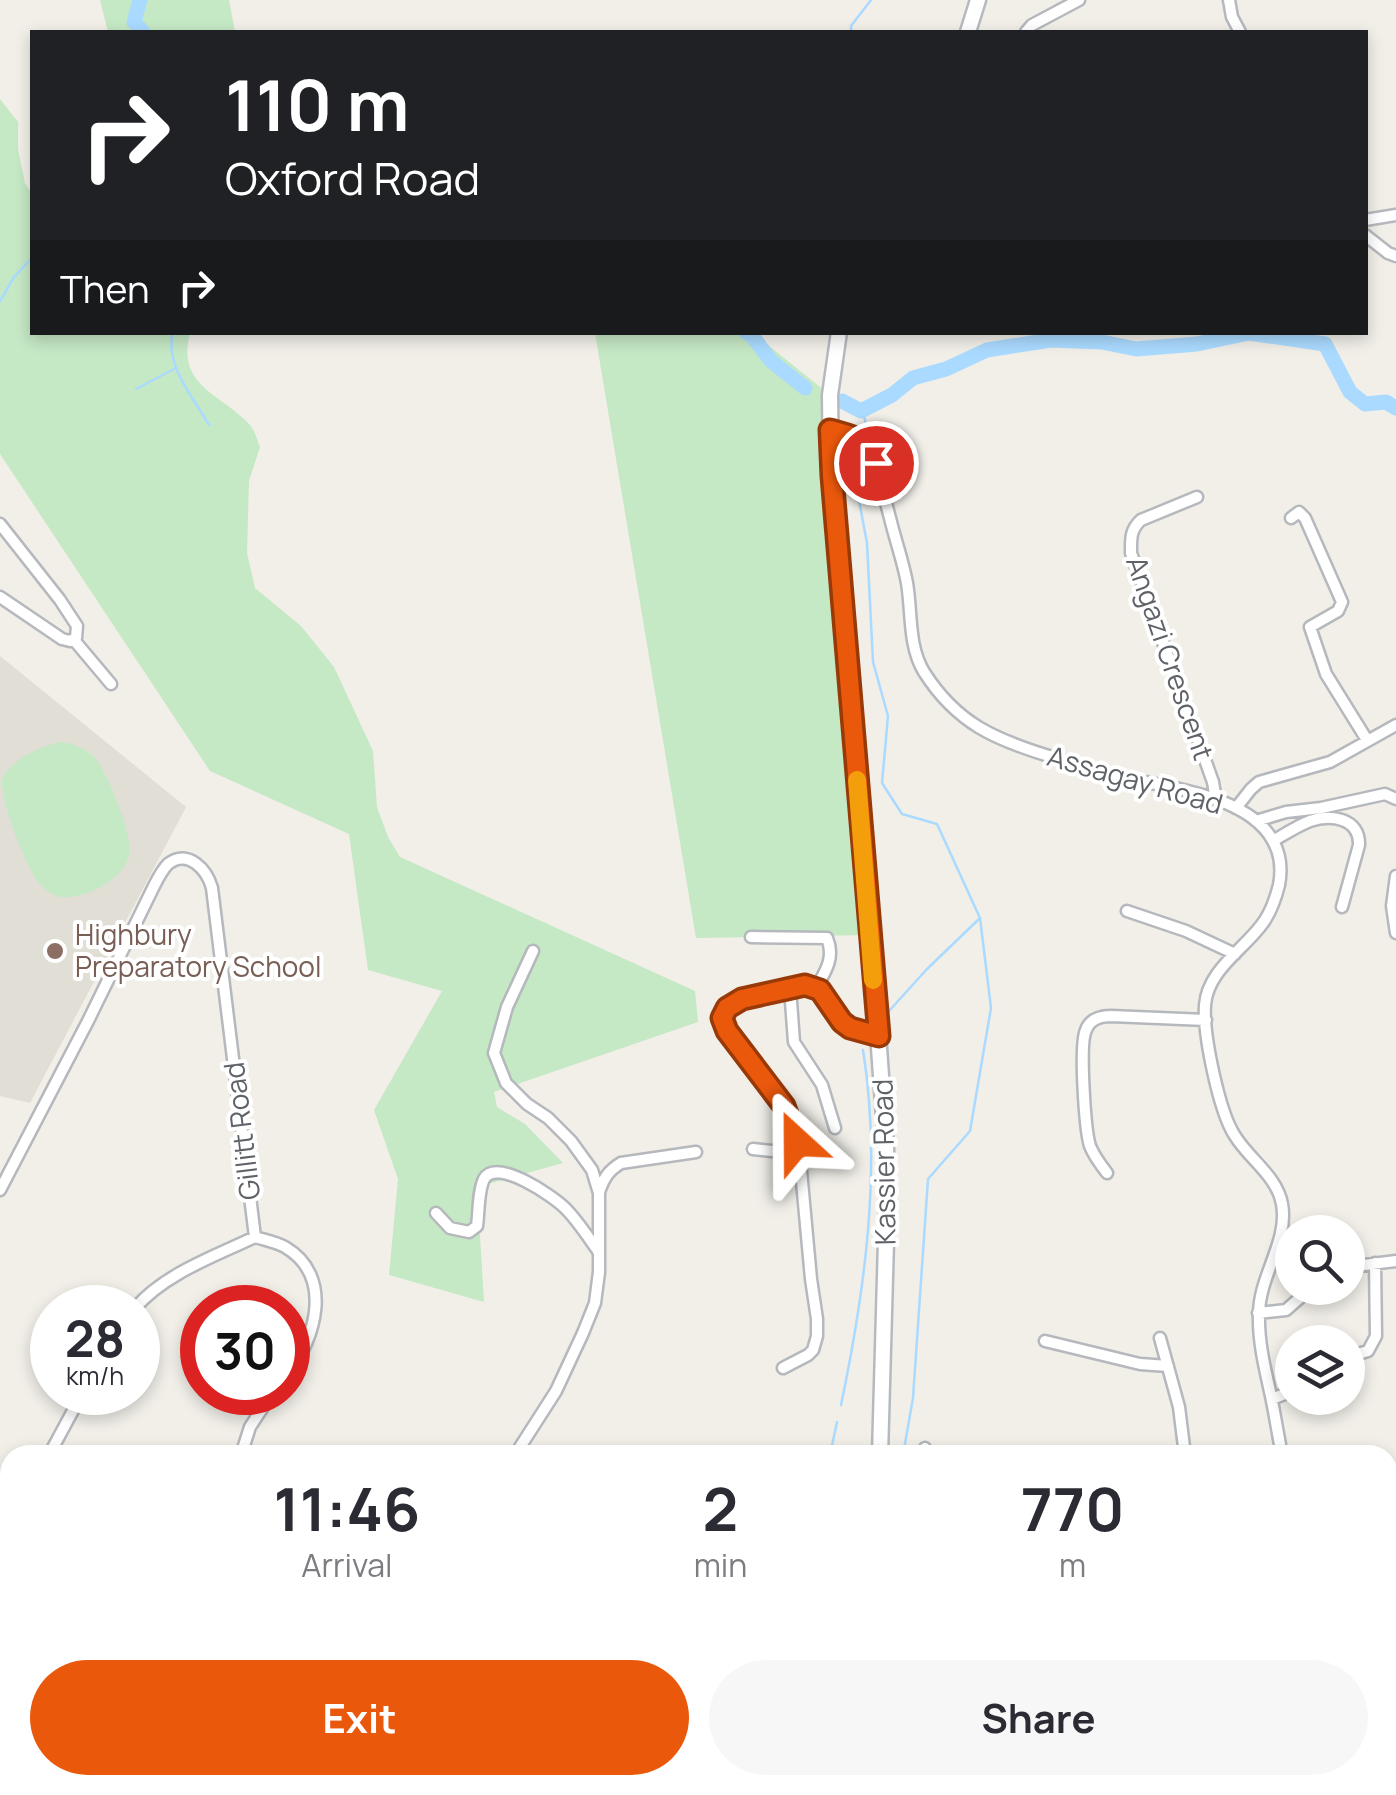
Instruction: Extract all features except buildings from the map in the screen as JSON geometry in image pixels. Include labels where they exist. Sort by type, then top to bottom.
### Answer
[{"type":"main road","points":[[969,30],[978,0]]},
{"type":"main road","name":"Kassier Road","points":[[838,335],[832,371],[832,476],[886,1146],[888,1204],[880,1445]]},
{"type":"street","points":[[1028,30],[1079,0]]},
{"type":"street","points":[[1229,0],[1239,30]]},
{"type":"street","points":[[1368,220],[1396,215]]},
{"type":"street","points":[[1368,237],[1396,256]]},
{"type":"street","name":"Assagay Road","points":[[830,430],[858,438],[871,452],[907,584],[914,646],[923,670],[944,698],[977,728],[1003,741],[1106,774],[1216,800],[1256,821],[1273,841]]},
{"type":"street","name":"Angazi Crescent","points":[[1197,498],[1140,520],[1131,534],[1131,553],[1213,782],[1216,800]]},
{"type":"street","points":[[1292,518],[1299,512],[1305,518],[1342,602],[1338,610],[1310,626],[1326,674],[1367,740]]},
{"type":"street","points":[[0,524],[60,600],[78,630],[74,640]]},
{"type":"street","points":[[0,597],[62,639],[74,640],[111,684]]},
{"type":"street","points":[[1236,808],[1259,782],[1330,762],[1396,725]]},
{"type":"street","points":[[1256,821],[1385,794],[1396,799]]},
{"type":"street","points":[[1280,1445],[1258,1313],[1280,1235],[1282,1202],[1226,1119],[1218,1096],[1205,1007],[1210,986],[1264,922],[1276,894],[1281,864],[1273,841],[1321,818],[1338,818],[1354,826],[1359,835],[1358,845],[1342,907]]},
{"type":"street","name":"Gillitt Road","points":[[0,1190],[162,872],[175,860],[188,860],[203,868],[212,888],[255,1237],[283,1246],[308,1270],[317,1305],[310,1333]]},
{"type":"street","points":[[1396,876],[1392,906],[1396,933]]},
{"type":"street","points":[[1128,911],[1186,931],[1234,954]]},
{"type":"street","points":[[751,937],[827,938],[830,961],[816,988]]},
{"type":"street","points":[[521,1445],[556,1391],[588,1322],[598,1291],[599,1252],[599,1192],[587,1160],[548,1118],[506,1083],[494,1052],[506,1008],[533,951]]},
{"type":"street","points":[[783,1368],[808,1356],[817,1336],[799,1149],[784,1106],[734,1042],[722,1022],[724,1012],[736,1002],[805,985],[816,988],[845,1025],[856,1032],[879,1036]]},
{"type":"street","points":[[790,988],[794,1042],[822,1086],[835,1128]]},
{"type":"street","points":[[1107,1173],[1094,1156],[1086,1129],[1083,1054],[1088,1026],[1102,1016],[1206,1020]]},
{"type":"street","points":[[753,1149],[799,1149]]},
{"type":"street","points":[[599,1192],[610,1169],[621,1163],[696,1152]]},
{"type":"street","points":[[436,1213],[450,1228],[469,1232],[477,1226],[483,1180],[500,1171],[558,1201],[599,1252]]},
{"type":"street","points":[[160,1285],[255,1237]]},
{"type":"street","points":[[1365,1265],[1396,1261]]},
{"type":"street","points":[[1365,1352],[1376,1336],[1376,1263]]},
{"type":"street","points":[[1258,1313],[1286,1310],[1292,1305]]},
{"type":"street","points":[[1160,1338],[1179,1407],[1184,1445]]},
{"type":"street","points":[[1046,1340],[1140,1364],[1168,1366]]},
{"type":"street","points":[[54,1445],[71,1415]]},
{"type":"street","points":[[244,1445],[259,1415]]},
{"type":"shaded area","name":"Highbury Preparatory School","points":[[0,656],[186,807],[30,1103],[0,1096]]},
{"type":"green space","points":[[100,0],[229,0],[235,30],[108,30]]},
{"type":"green space","points":[[0,99],[18,122],[18,149],[30,191],[30,335],[190,335],[187,351],[195,377],[250,425],[260,447],[249,481],[247,553],[255,588],[301,626],[334,667],[373,751],[377,807],[400,857],[695,991],[698,1022],[494,1092],[497,1107],[525,1124],[563,1163],[477,1187],[484,1302],[389,1275],[398,1179],[374,1110],[442,991],[368,970],[349,834],[210,771],[0,454]]},
{"type":"green space","points":[[595,335],[755,335],[830,395],[871,935],[696,938]]},
{"type":"green space","points":[[59,742],[82,748],[99,764],[118,804],[129,847],[126,864],[113,879],[95,890],[68,897],[50,893],[35,877],[15,834],[2,789],[6,772],[19,760]]},
{"type":"waterway","points":[[140,0],[134,22],[141,30]]},
{"type":"waterway","points":[[851,30],[871,0]]},
{"type":"waterway","points":[[0,301],[30,260]]},
{"type":"waterway","points":[[172,335],[176,369],[209,425]]},
{"type":"waterway","points":[[750,335],[771,361],[805,388]]},
{"type":"waterway","points":[[842,401],[861,411],[892,395],[913,378],[946,369],[987,350],[1051,340],[1102,342],[1136,349],[1197,344],[1240,335]]},
{"type":"waterway","points":[[1263,335],[1325,344],[1350,392],[1365,404],[1386,402],[1396,408]]},
{"type":"waterway","points":[[136,389],[174,369]]},
{"type":"waterway","points":[[863,410],[864,434]]},
{"type":"waterway","points":[[860,449],[854,459],[854,474],[867,543],[873,662],[888,716],[882,783],[902,814],[937,824],[980,918],[991,1008],[970,1131],[928,1179],[913,1398],[905,1445]]},
{"type":"waterway","points":[[889,1011],[979,919]]},
{"type":"waterway","points":[[841,1405],[864,1273],[871,1183],[863,1050]]},
{"type":"waterway","points":[[832,1445],[837,1422]]},
{"type":"slow traffic","points":[[857,780],[873,980]]},
{"type":"place","name":"Highbury Preparatory School","points":[[55,951]]},
{"type":"route","points":[[797,1142],[784,1106],[727,1031],[722,1018],[730,1005],[742,999],[805,985],[820,990],[850,1028],[879,1036],[830,430],[862,440],[876,463]]}]
